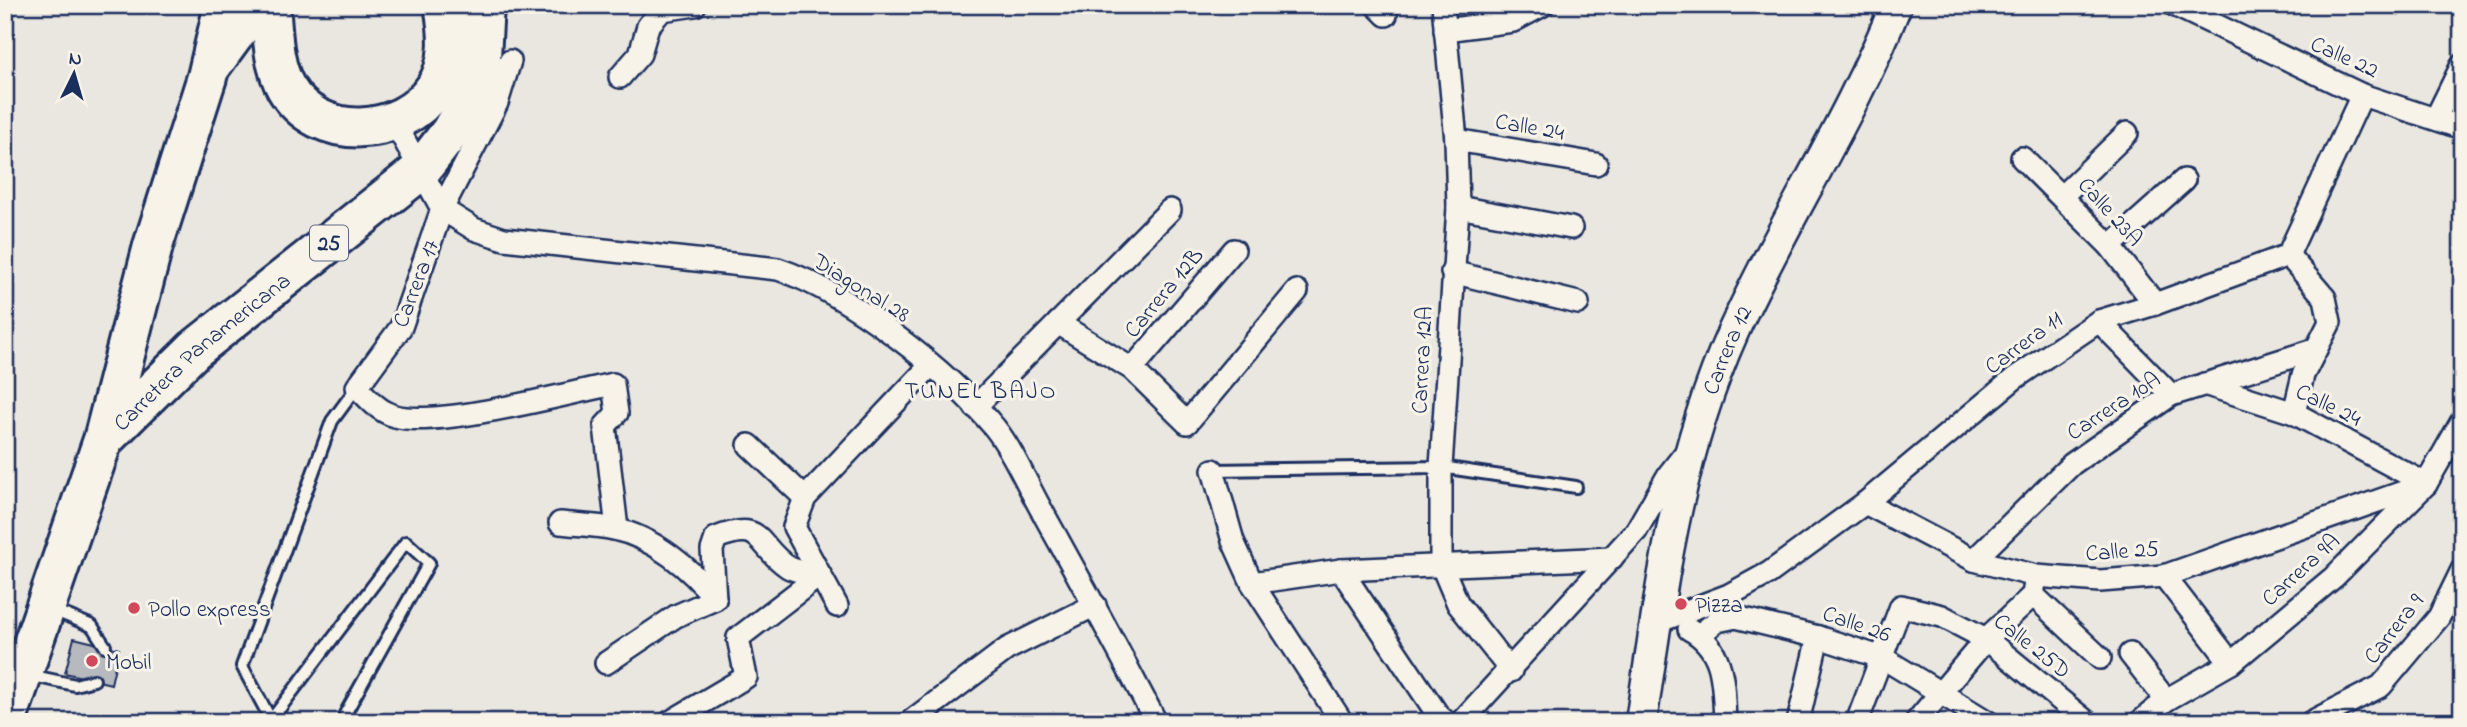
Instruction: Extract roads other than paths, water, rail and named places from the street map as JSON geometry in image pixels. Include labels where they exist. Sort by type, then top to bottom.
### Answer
[{"type":"highway","name":"Carretera Panamericana","points":[[6,722],[103,440],[153,246],[207,77],[224,5]]},
{"type":"highway","points":[[270,5],[276,65],[287,90],[306,111],[326,122],[361,129],[395,122],[415,111],[436,87],[447,60],[448,32],[444,5]]},
{"type":"highway","name":"Carretera Panamericana","points":[[103,440],[195,349],[421,170],[451,131],[471,95],[481,57],[484,5]]},
{"type":"main road","points":[[207,77],[259,5]]},
{"type":"street","points":[[620,77],[640,54],[648,26],[662,10],[695,5]]},
{"type":"street","name":"Carrera 12A","points":[[1444,5],[1456,140],[1458,207],[1441,467],[1441,565],[1458,604],[1511,671]]},
{"type":"street","points":[[1445,30],[1513,21],[1543,5]]},
{"type":"street","name":"Carrera 12","points":[[1641,722],[1663,621],[1688,449],[1732,334],[1772,250],[1873,64],[1896,5]]},
{"type":"street","name":"Calle 22","points":[[2174,5],[2362,95],[2462,128]]},
{"type":"street","name":"Carrera 17","points":[[357,387],[401,327],[442,209],[497,103],[510,61]]},
{"type":"street","points":[[2436,118],[2462,65]]},
{"type":"street","points":[[2294,413],[2303,375],[2330,322],[2325,298],[2288,255],[2362,95]]},
{"type":"street","name":"Diagonal 28","points":[[395,122],[442,209],[474,229],[504,239],[778,269],[808,280],[877,324],[930,366],[997,430],[1095,605],[1156,722]]},
{"type":"street","points":[[2062,196],[2127,132]]},
{"type":"street","name":"Calle 24","points":[[1456,140],[1595,164]]},
{"type":"street","name":"Calle 23A","points":[[2022,158],[2110,246],[2155,304]]},
{"type":"street","points":[[2110,246],[2184,180]]},
{"type":"street","points":[[1458,207],[1571,228]]},
{"type":"street","points":[[975,407],[1170,211]]},
{"type":"street","name":"Carrera 12B","points":[[1132,369],[1234,250]]},
{"type":"street","name":"Carrera 11","points":[[1663,621],[1729,595],[1769,573],[1865,503],[2015,378],[2099,321],[2155,304],[2288,255]]},
{"type":"street","points":[[1452,272],[1578,303]]},
{"type":"street","points":[[1058,323],[1132,369],[1187,423],[1297,292]]},
{"type":"street","points":[[2099,321],[2171,395]]},
{"type":"street","name":"Carrera 10A","points":[[1974,560],[2072,464],[2171,395],[2314,351]]},
{"type":"street","points":[[837,606],[794,527],[805,498],[930,366]]},
{"type":"street","points":[[357,387],[375,405],[394,416],[416,418],[479,411],[613,384],[617,413],[606,426],[617,529]]},
{"type":"street","name":"Calle 24","points":[[2204,384],[2294,413],[2426,484]]},
{"type":"street","name":"Carrera 9A","points":[[2140,722],[2166,700],[2231,663],[2334,577],[2426,484],[2462,421]]},
{"type":"street","points":[[748,445],[805,498]]},
{"type":"street","points":[[1461,722],[1511,671],[1636,531],[1669,474],[1688,449]]},
{"type":"street","points":[[1213,470],[1233,541],[1252,583],[1342,722]]},
{"type":"street","name":"Calle 25","points":[[1865,503],[1974,560],[2035,585],[2164,576],[2426,484]]},
{"type":"street","points":[[560,523],[617,529],[661,550],[694,572],[716,599]]},
{"type":"street","points":[[716,599],[712,550],[716,538],[740,529],[753,533],[789,568],[820,575]]},
{"type":"street","points":[[1252,583],[1341,570],[1612,558]]},
{"type":"street","points":[[1341,570],[1438,715],[1446,722]]},
{"type":"street","name":"Carrera 9","points":[[2311,722],[2381,686],[2439,617],[2462,570]]},
{"type":"street","points":[[670,722],[746,677],[737,638],[820,575]]},
{"type":"street","points":[[2164,576],[2231,663]]},
{"type":"street","points":[[1916,722],[1939,692],[2035,585],[2100,658]]},
{"type":"street","points":[[606,663],[676,615],[716,599]]},
{"type":"street","points":[[911,722],[1007,649],[1095,605]]},
{"type":"street","name":"Calle 25D","points":[[1883,658],[1902,606],[1942,616],[1986,639],[2087,722]]},
{"type":"street","name":"Calle 26","points":[[1699,635],[1717,621],[1736,617],[1818,636],[1883,658],[1988,722]]},
{"type":"street","points":[[1663,621],[1699,635],[1721,665],[1726,722]]},
{"type":"street","points":[[1798,722],[1818,636]]},
{"type":"street","points":[[2130,654],[2166,700]]},
{"type":"street","points":[[1857,722],[1883,658]]},
{"type":"lane","points":[[348,722],[345,714],[429,563],[406,541],[271,720],[242,666],[332,421],[357,387]]},
{"type":"lane","points":[[1213,470],[1441,467],[1576,487]]},
{"type":"lane","points":[[45,607],[92,626],[105,646]]},
{"type":"lane","points":[[22,674],[75,685],[94,680]]},
{"type":"place","name":"Pizza","points":[[1681,604]]},
{"type":"place","name":"Pollo express","points":[[134,608]]},
{"type":"place","name":"Mobil","points":[[92,661]]},
{"type":"district","name":"TUNEL BAJO","points":[[981,390]]}]
